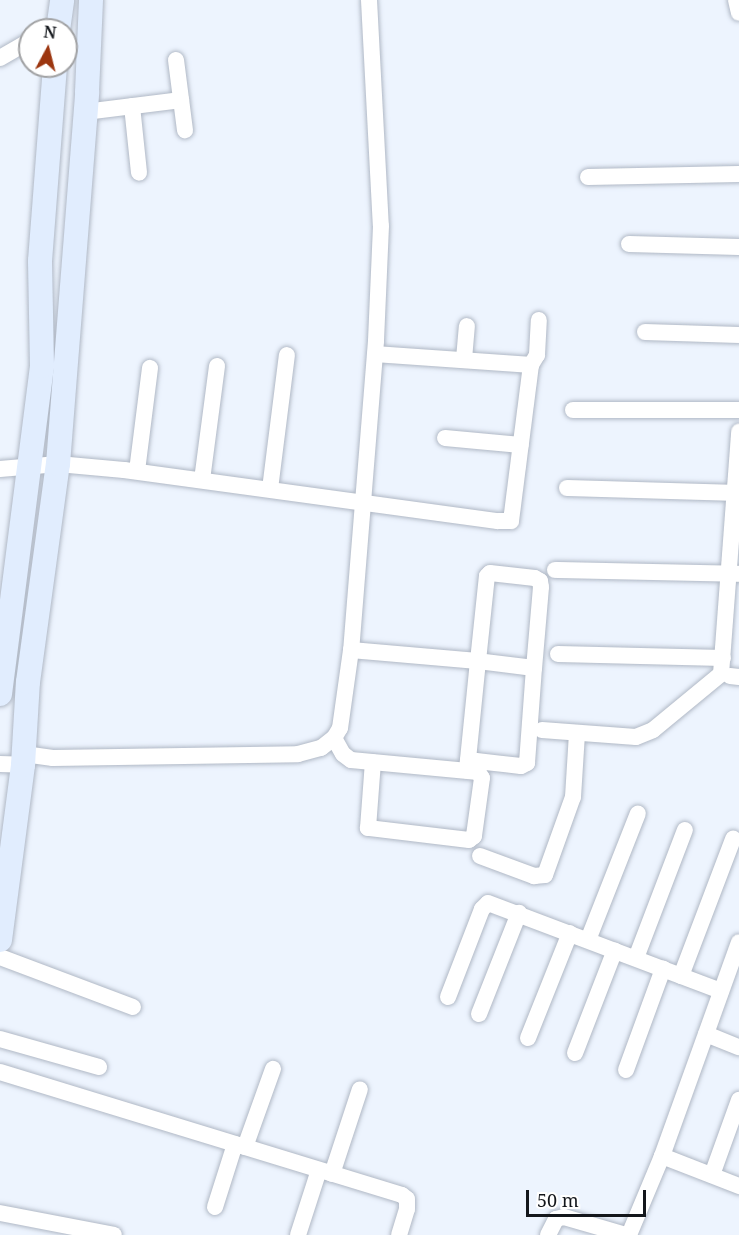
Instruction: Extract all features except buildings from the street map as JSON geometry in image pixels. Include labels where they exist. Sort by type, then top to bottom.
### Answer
[{"type":"street","points":[[58,18],[63,0]]},
{"type":"street","points":[[0,940],[16,761],[58,464],[92,0]]},
{"type":"street","points":[[16,761],[53,758],[298,754],[321,748],[334,738],[340,728],[351,650],[365,501],[381,226],[369,0]]},
{"type":"street","points":[[736,0],[739,13]]},
{"type":"street","points":[[0,58],[18,47]]},
{"type":"street","points":[[176,60],[185,130]]},
{"type":"street","points":[[0,694],[42,366],[40,261],[54,78]]},
{"type":"street","points":[[85,112],[181,100]]},
{"type":"street","points":[[132,106],[138,173]]},
{"type":"street","points":[[588,177],[739,174]]},
{"type":"street","points":[[629,244],[739,247]]},
{"type":"street","points":[[0,470],[58,464],[137,471],[508,522],[512,518],[531,365],[537,355],[539,320]]},
{"type":"street","points":[[464,359],[467,326]]},
{"type":"street","points":[[645,332],[739,335]]},
{"type":"street","points":[[375,354],[531,365]]},
{"type":"street","points":[[270,489],[287,355]]},
{"type":"street","points":[[202,480],[217,366]]},
{"type":"street","points":[[137,471],[150,368]]},
{"type":"street","points":[[573,410],[739,410]]},
{"type":"street","points":[[542,730],[636,736],[653,730],[721,674],[734,574],[739,432]]},
{"type":"street","points":[[445,438],[521,445]]},
{"type":"street","points":[[567,488],[737,493]]},
{"type":"street","points":[[555,570],[734,574]]},
{"type":"street","points":[[334,738],[346,758],[373,762],[467,765],[521,766],[527,763],[542,587],[540,581],[535,578],[496,573],[487,576],[467,765]]},
{"type":"street","points":[[351,650],[534,668]]},
{"type":"street","points":[[558,654],[723,658]]},
{"type":"street","points":[[480,856],[534,876],[545,875],[573,797],[578,733]]},
{"type":"street","points":[[373,762],[368,828],[469,840],[475,833],[482,777],[467,765]]},
{"type":"street","points":[[588,940],[638,813]]},
{"type":"street","points":[[636,958],[685,830]]},
{"type":"street","points":[[681,976],[734,839]]},
{"type":"street","points":[[448,997],[484,904],[492,903],[721,991]]},
{"type":"street","points":[[479,1014],[519,914]]},
{"type":"street","points":[[528,1038],[570,933]]},
{"type":"street","points":[[548,1235],[556,1219],[564,1217],[628,1235],[662,1156],[721,991],[734,969],[739,942]]},
{"type":"street","points":[[575,1053],[615,950]]},
{"type":"street","points":[[0,957],[133,1007]]},
{"type":"street","points":[[626,1070],[663,969]]},
{"type":"street","points":[[705,1034],[739,1047]]},
{"type":"street","points":[[0,1039],[99,1067]]},
{"type":"street","points":[[215,1208],[273,1069]]},
{"type":"street","points":[[0,1072],[402,1195],[407,1199],[399,1235]]},
{"type":"street","points":[[298,1235],[360,1089]]},
{"type":"street","points":[[712,1175],[739,1100]]},
{"type":"street","points":[[662,1156],[739,1186]]},
{"type":"street","points":[[0,1213],[114,1235]]}]
